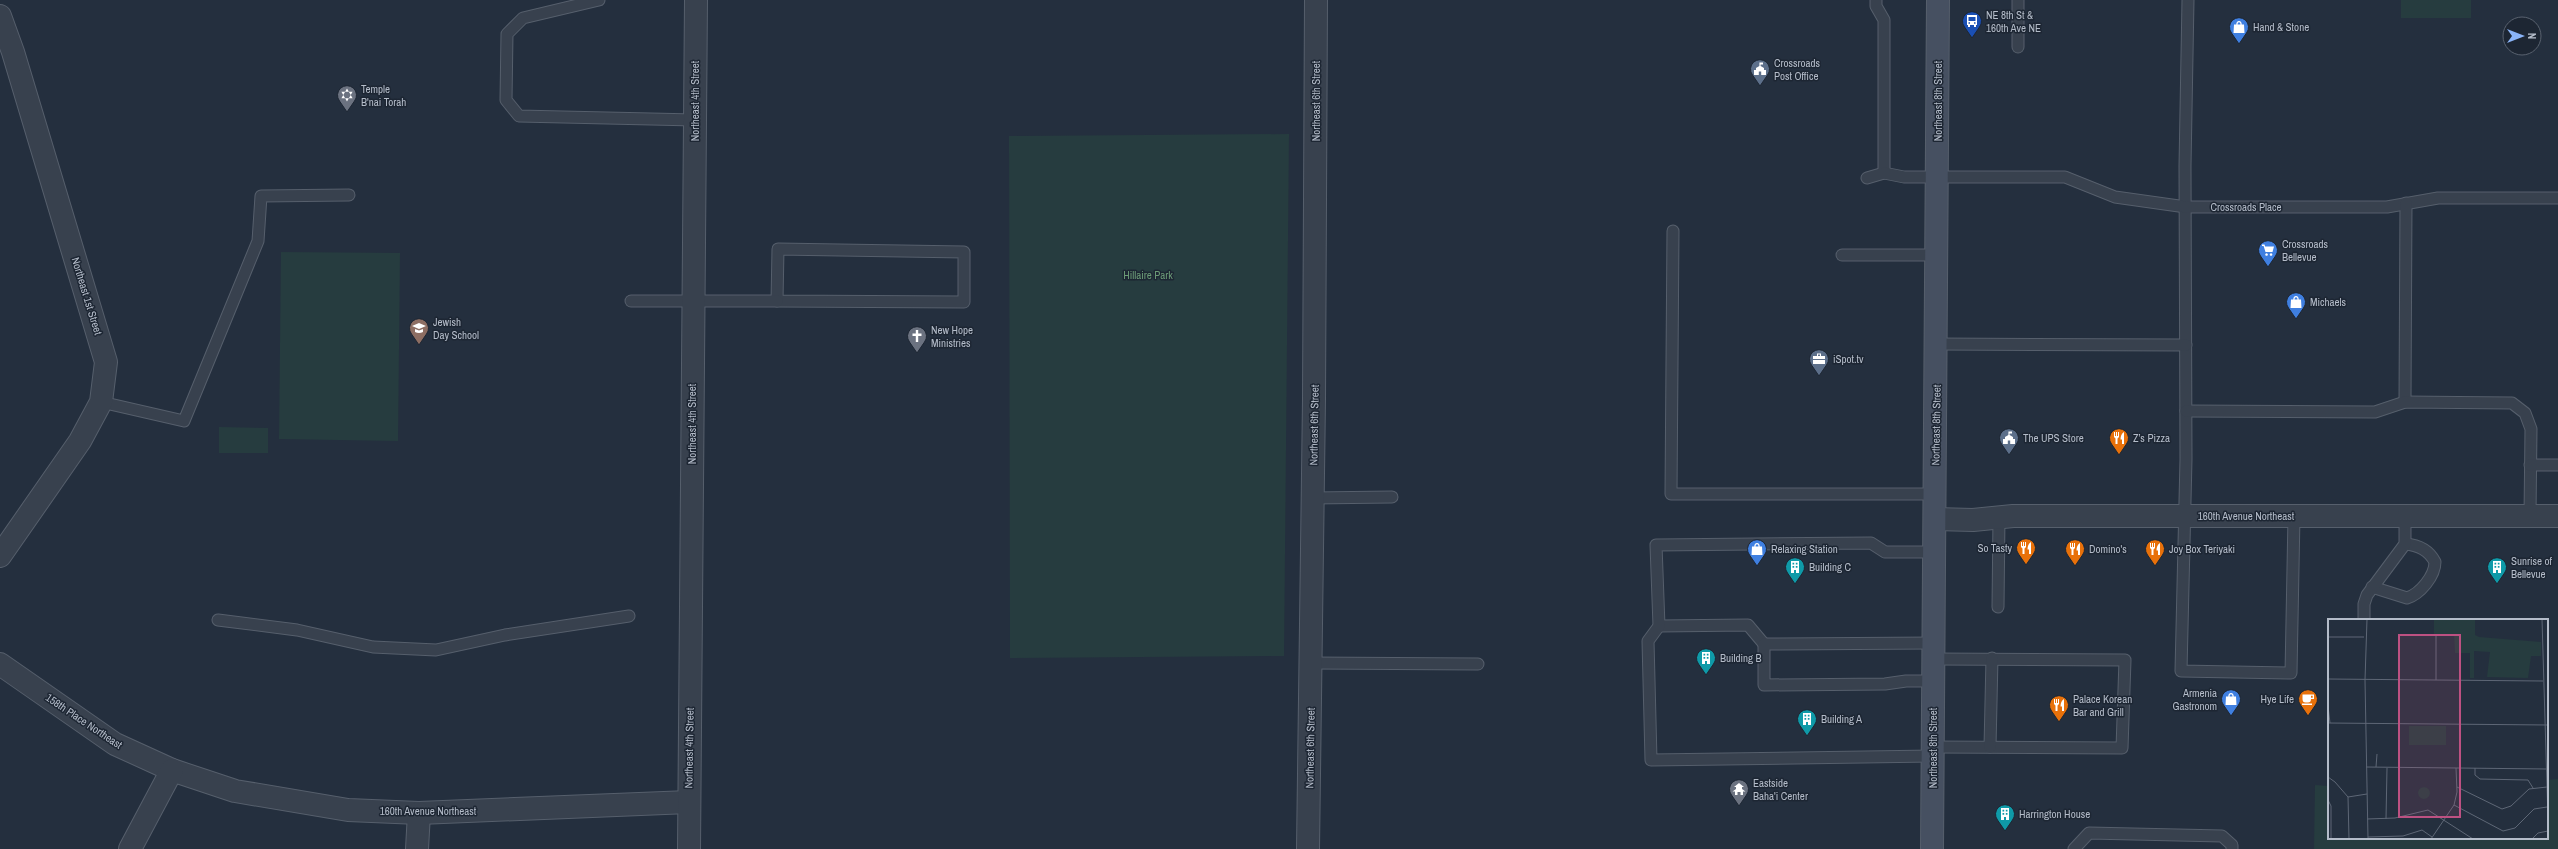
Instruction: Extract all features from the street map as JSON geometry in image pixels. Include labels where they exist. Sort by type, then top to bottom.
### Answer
[{"type":"main road","name":"Northeast 8th Street","points":[[1932,849],[1938,176],[1938,0]]},
{"type":"street","name":"Northeast 4th Street","points":[[688,849],[696,0]]},
{"type":"street","name":"Northeast 6th Street","points":[[1308,849],[1313,498],[1316,0]]},
{"type":"street","name":"Northeast 1st Street","points":[[0,16],[13,52],[106,362],[101,402],[80,441],[0,556]]},
{"type":"street","name":"160th Avenue Northeast","points":[[1935,519],[2184,516],[2558,516]]},
{"type":"street","name":"158th Place Northeast","points":[[0,664],[115,744],[172,770]]},
{"type":"street","name":"160th Avenue Northeast","points":[[172,770],[234,791],[348,810],[419,813],[688,802]]},
{"type":"street","points":[[130,849],[172,770]]},
{"type":"street","points":[[417,849],[419,813]]},
{"type":"lane","points":[[599,0],[523,18],[507,34],[506,100],[519,116],[695,120]]},
{"type":"lane","points":[[1867,178],[1884,174],[1884,20],[1876,6],[1876,0]]},
{"type":"lane","points":[[2018,0],[2018,47]]},
{"type":"lane","points":[[2188,0],[2186,411],[2181,671],[2291,673],[2294,516]]},
{"type":"lane","name":"Crossroads Place","points":[[1884,174],[1904,177],[2065,176],[2115,197],[2186,207],[2387,207],[2455,197],[2558,198]]},
{"type":"lane","points":[[101,402],[184,421],[258,241],[261,196],[348,195]]},
{"type":"lane","points":[[2405,402],[2406,203]]},
{"type":"lane","points":[[1673,231],[1671,494],[1935,494]]},
{"type":"lane","points":[[631,301],[964,302],[964,252],[778,249],[777,301]]},
{"type":"lane","points":[[1842,255],[1937,256]]},
{"type":"lane","points":[[1936,344],[2186,345]]},
{"type":"lane","points":[[2186,411],[2375,412],[2405,402],[2504,402],[2516,405],[2526,413],[2529,421],[2530,516]]},
{"type":"lane","points":[[2530,465],[2558,465]]},
{"type":"lane","points":[[1313,498],[1392,498]]},
{"type":"lane","points":[[2364,619],[2364,604],[2372,587],[2405,544],[2405,516]]},
{"type":"lane","points":[[1998,607],[1999,518]]},
{"type":"lane","points":[[1764,644],[1934,651],[1992,658],[2125,660],[2122,748],[1990,747],[1933,751],[1651,760],[1648,641],[1658,626],[1656,544],[1871,543],[1885,552],[1934,552]]},
{"type":"lane","points":[[2372,587],[2407,598],[2412,596],[2432,576],[2435,562],[2429,553],[2415,544],[2405,544]]},
{"type":"lane","points":[[218,620],[297,630],[373,647],[436,650],[505,635],[629,616]]},
{"type":"lane","points":[[1658,626],[1748,625],[1764,644],[1764,685],[1886,684],[1906,681],[1933,681]]},
{"type":"lane","points":[[1990,747],[1992,658]]},
{"type":"lane","points":[[1311,663],[1478,664]]},
{"type":"lane","points":[[2074,849],[2089,833],[2222,836],[2232,844],[2232,849]]},
{"type":"green space","points":[[2401,0],[2471,0],[2471,18],[2401,18]]},
{"type":"green space","name":"Hillaire Park","points":[[1289,134],[1284,656],[1010,658],[1009,136]]},
{"type":"green space","points":[[281,252],[400,253],[398,441],[279,439]]},
{"type":"green space","points":[[219,427],[268,428],[268,453],[219,453]]},
{"type":"green space","points":[[2558,779],[2558,849],[2314,849],[2315,785],[2328,786],[2328,839],[2548,839],[2548,780]]},
{"type":"place","name":"NE 8th St & 160th Ave NE","points":[[1972,38]]},
{"type":"place","name":"Hand & Stone","points":[[2239,44]]},
{"type":"place","name":"Crossroads Post Office","points":[[1760,86]]},
{"type":"place","name":"Temple B'nai Torah","points":[[347,112]]},
{"type":"place","name":"Crossroads Bellevue","points":[[2268,267]]},
{"type":"place","name":"Michaels","points":[[2296,319]]},
{"type":"place","name":"Jewish Day School","points":[[419,345]]},
{"type":"place","name":"New Hope Ministries","points":[[917,353]]},
{"type":"place","name":"iSpot.tv","points":[[1819,376]]},
{"type":"place","name":"The UPS Store","points":[[2009,455]]},
{"type":"place","name":"Z’s Pizza","points":[[2119,455]]},
{"type":"place","name":"So Tasty","points":[[2026,565]]},
{"type":"place","name":"Relaxing Station","points":[[1757,566]]},
{"type":"place","name":"Domino's","points":[[2075,566]]},
{"type":"place","name":"Joy Box Teriyaki","points":[[2155,566]]},
{"type":"place","name":"Building C","points":[[1795,584]]},
{"type":"place","name":"Sunrise of Bellevue","points":[[2497,584]]},
{"type":"place","name":"Building B","points":[[1706,675]]},
{"type":"place","name":"Armenia Gastronom","points":[[2231,716]]},
{"type":"place","name":"Hye Life","points":[[2308,716]]},
{"type":"place","name":"Palace Korean Bar and Grill","points":[[2059,722]]},
{"type":"place","name":"Building A","points":[[1807,736]]},
{"type":"place","name":"Eastside Baha'i Center","points":[[1739,806]]},
{"type":"place","name":"Harrington House","points":[[2005,831]]}]
